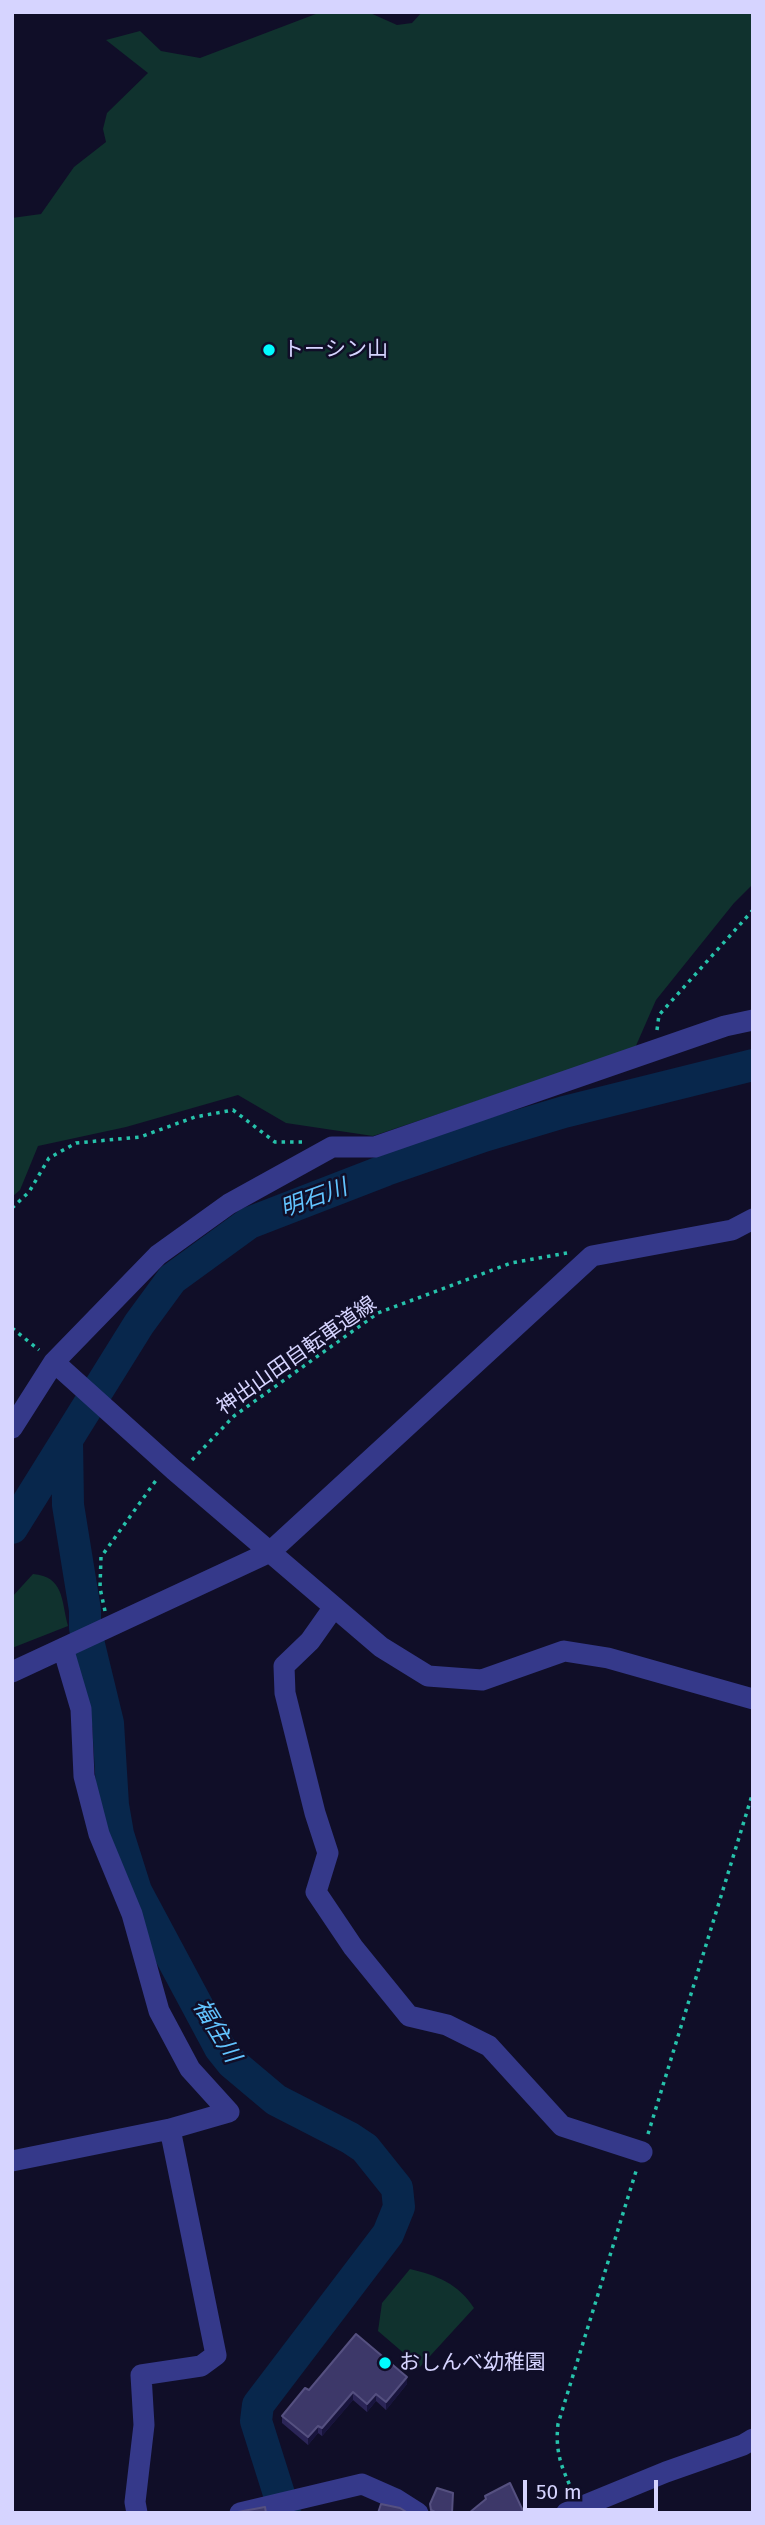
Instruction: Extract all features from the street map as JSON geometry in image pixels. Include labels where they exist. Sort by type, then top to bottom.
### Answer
[{"type":"street","points":[[12,1428],[54,1362],[158,1255],[229,1205],[332,1147],[375,1147],[725,1026],[753,1020]]},
{"type":"street","points":[[12,1672],[270,1552],[592,1256],[732,1230],[753,1219]]},
{"type":"street","points":[[54,1362],[174,1470],[381,1647],[428,1676],[482,1680],[564,1651],[608,1658],[753,1699]]},
{"type":"street","points":[[334,1607],[310,1641],[285,1666],[285,1693],[315,1814],[328,1853],[316,1892],[353,1947],[409,2016],[447,2025],[489,2046],[562,2126],[642,2152]]},
{"type":"street","points":[[12,2161],[170,2129],[229,2112],[190,2068],[159,2011],[132,1914],[99,1834],[84,1776],[81,1709],[63,1648]]},
{"type":"street","points":[[138,2513],[135,2502],[144,2425],[141,2375],[201,2366],[216,2355],[170,2129]]},
{"type":"street","points":[[573,2509],[753,2439]]},
{"type":"street","points":[[240,2513],[362,2484],[396,2499],[418,2513]]},
{"type":"path","points":[[654,1050],[659,1015],[753,910]]},
{"type":"path","points":[[12,1208],[29,1192],[49,1158],[76,1143],[140,1136],[195,1117],[233,1110],[275,1142],[301,1141],[332,1147]]},
{"type":"path","name":"神出山田自転車道線","points":[[106,1616],[100,1588],[102,1558],[163,1472],[184,1469],[234,1416],[378,1313],[512,1263],[577,1251]]},
{"type":"path","points":[[12,1328],[54,1362]]},
{"type":"path","points":[[573,2509],[556,2445],[558,2424],[753,1792]]},
{"type":"green space","points":[[321,12],[368,12],[397,25],[412,23],[422,12],[753,12],[753,884],[734,903],[656,1000],[635,1048],[373,1136],[286,1123],[238,1095],[126,1127],[38,1146],[20,1190],[12,1197],[12,218],[41,214],[74,167],[106,142],[103,129],[107,113],[148,73],[106,40],[140,31],[161,51],[200,58]]},
{"type":"green space","points":[[33,1574],[43,1576],[56,1585],[62,1598],[68,1626],[12,1648],[12,1597]]},
{"type":"green space","points":[[410,2269],[446,2282],[461,2293],[474,2308],[420,2367],[378,2331],[382,2303]]},
{"type":"building","points":[[356,2334],[407,2377],[386,2402],[376,2394],[367,2404],[353,2392],[322,2428],[318,2426],[308,2437],[282,2416],[305,2388],[309,2390]]},
{"type":"building","points":[[510,2483],[524,2513],[469,2513],[486,2499],[485,2496]]},
{"type":"building","points":[[437,2488],[453,2493],[452,2513],[437,2513],[431,2510],[430,2504]]},
{"type":"building","points":[[381,2504],[400,2508],[408,2513],[378,2513]]},
{"type":"building","points":[[265,2507],[266,2513],[238,2512]]},
{"type":"waterway","name":"明石川","points":[[12,1528],[139,1324],[172,1279],[249,1223],[386,1170],[484,1136],[564,1112],[753,1065]]},
{"type":"waterway","name":"福住川","points":[[67,1440],[68,1505],[85,1610],[85,1628],[108,1723],[113,1805],[118,1834],[136,1891],[220,2048],[232,2063],[276,2100],[365,2148],[397,2188],[399,2207],[388,2234],[258,2405],[256,2421],[285,2513]]},
{"type":"place","name":"トーシン山","points":[[269,350]]},
{"type":"place","name":"おしんべ幼稚園","points":[[385,2363]]}]
